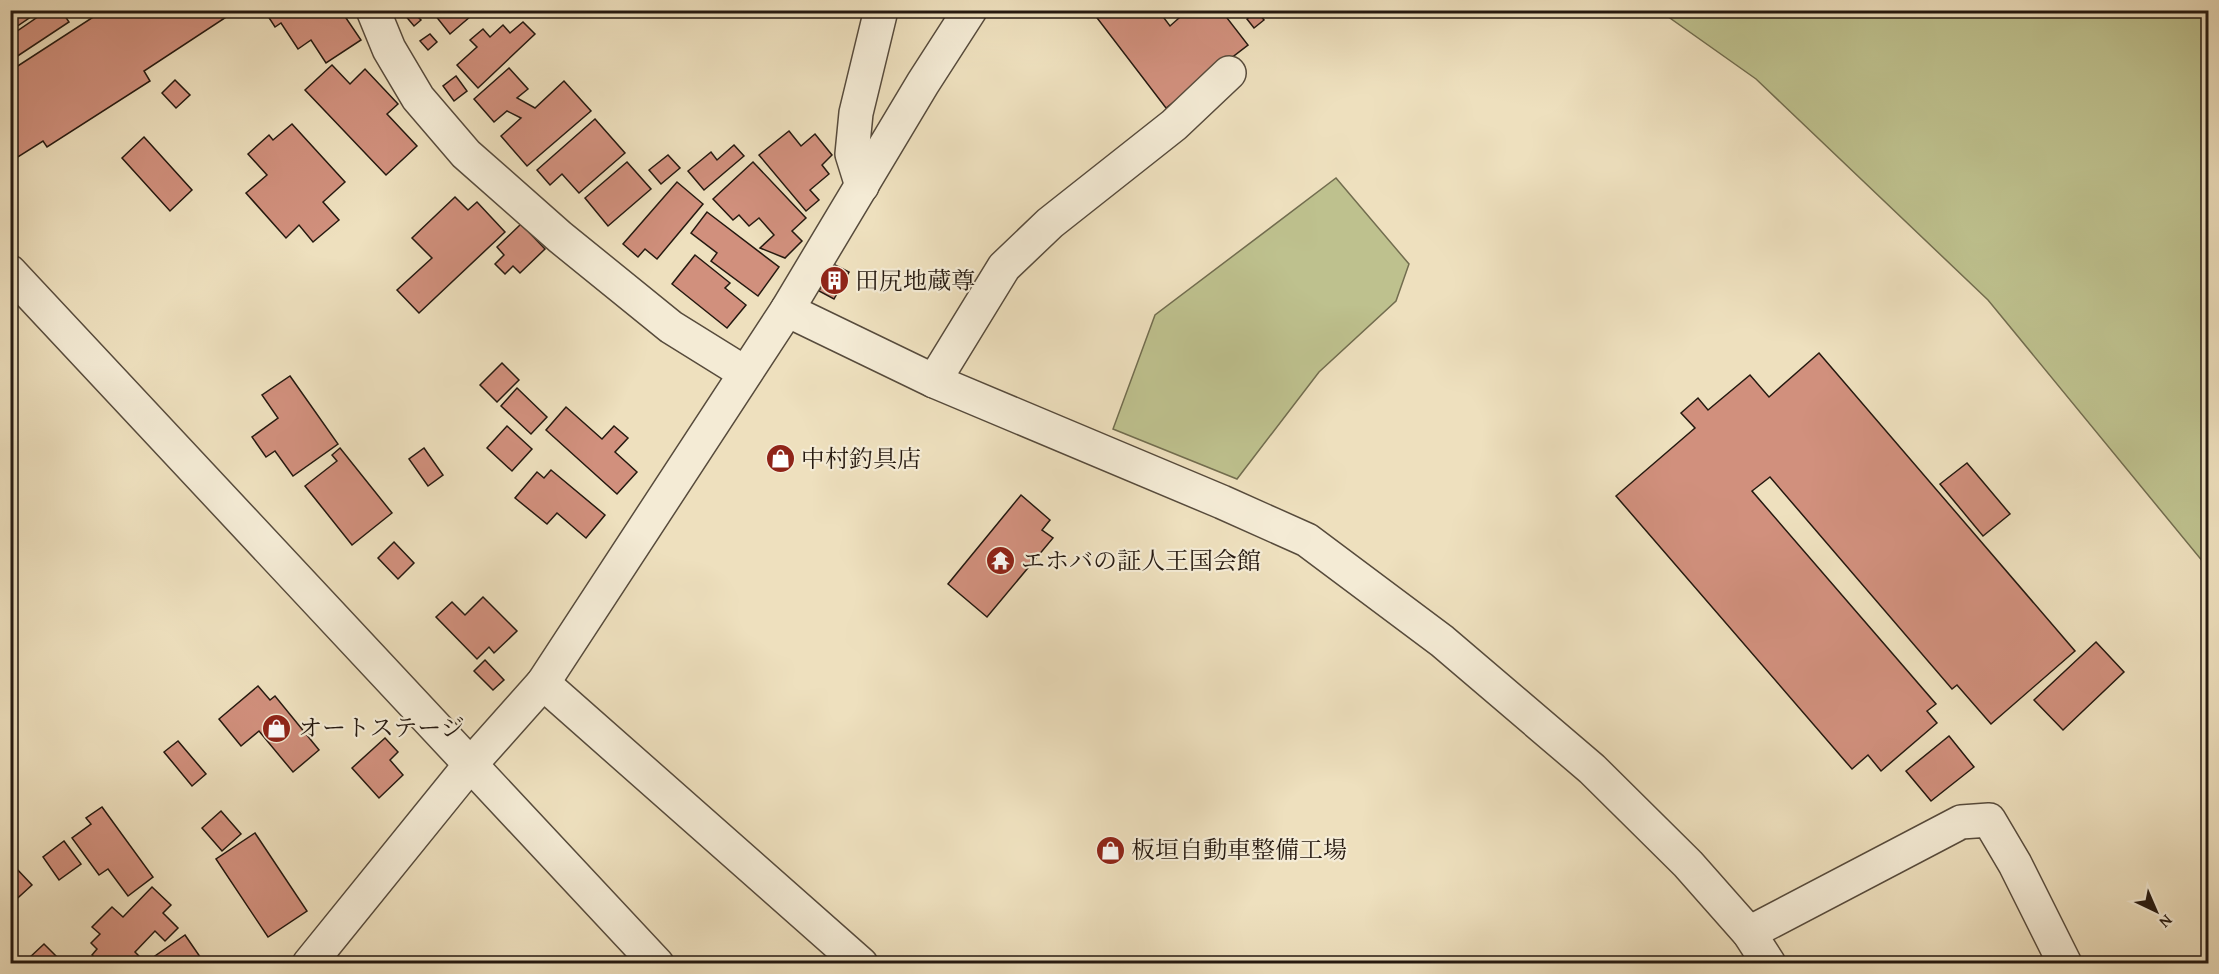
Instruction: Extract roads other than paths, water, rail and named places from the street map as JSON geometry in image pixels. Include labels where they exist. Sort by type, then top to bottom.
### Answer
[{"type":"street","points":[[373,10],[389,49],[418,98],[466,154],[560,237],[671,327],[745,373]]},
{"type":"street","points":[[861,186],[852,154],[856,113],[881,10]]},
{"type":"street","points":[[309,963],[470,765],[543,683],[787,310],[923,83],[970,10]]},
{"type":"street","points":[[934,381],[1004,267],[1050,222],[1174,125],[1229,73]]},
{"type":"street","points":[[10,272],[657,963]]},
{"type":"street","points":[[787,310],[934,381],[1222,502],[1306,540],[1442,641],[1592,769],[1688,864],[1749,933],[1769,963]]},
{"type":"street","points":[[543,683],[861,963]]},
{"type":"street","points":[[1749,933],[1961,822],[1989,820],[2015,864],[2064,963]]},
{"type":"place","name":"田尻地蔵尊","points":[[834,281]]},
{"type":"place","name":"中村釣具店","points":[[780,459]]},
{"type":"place","name":"エホバの証人王国会館","points":[[1000,561]]},
{"type":"place","name":"オートステージ","points":[[277,728]]},
{"type":"place","name":"板垣自動車整備工場","points":[[1110,850]]}]
